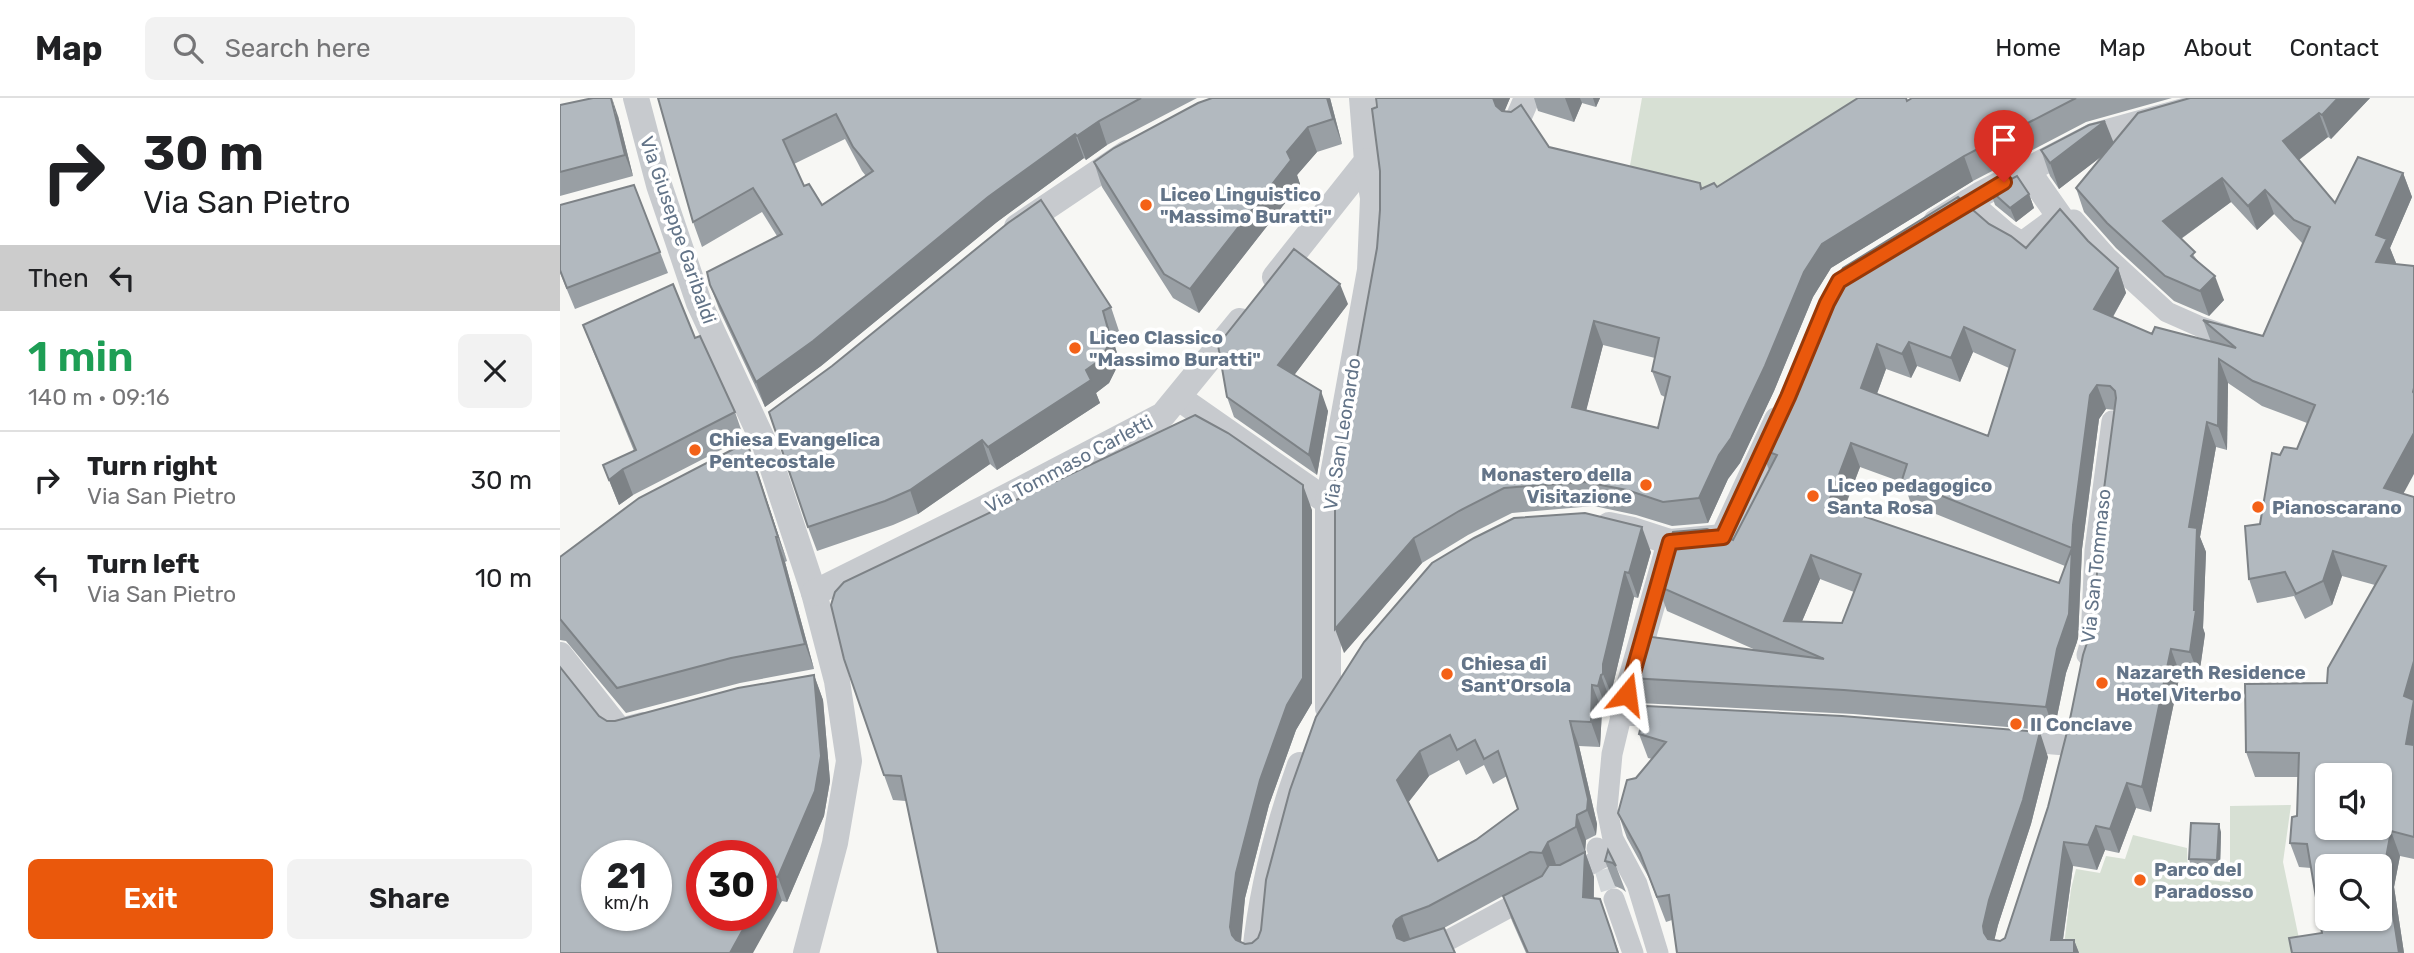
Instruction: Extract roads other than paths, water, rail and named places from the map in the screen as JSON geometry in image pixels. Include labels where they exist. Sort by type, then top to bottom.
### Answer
[{"type":"street","name":"Via Giuseppe Garibaldi","points":[[636,98],[650,187],[699,303],[763,436],[814,593],[837,681],[849,761],[835,843],[809,941]]},
{"type":"street","points":[[1362,98],[1367,161]]},
{"type":"street","points":[[1910,238],[1968,202],[2093,136],[2196,108],[2210,98]]},
{"type":"street","points":[[997,243],[1115,159],[1152,139]]},
{"type":"street","name":"Via Tommaso Carletti","points":[[814,593],[1163,415],[1367,161]]},
{"type":"street","name":"Via San Leonardo","points":[[1317,727],[1328,502],[1370,270],[1373,198],[1367,161]]},
{"type":"street","points":[[2027,170],[2060,217],[2063,220],[2074,220],[2107,257],[2167,312],[2201,327],[2245,341]]},
{"type":"street","points":[[1968,202],[2006,235],[2022,245],[2060,217]]},
{"type":"street","points":[[1582,523],[1595,522],[1633,530],[1670,542],[1723,537],[1788,397]]},
{"type":"street","points":[[1179,398],[1328,502]]},
{"type":"street","name":"Via San Tommaso","points":[[2079,676],[2091,641],[2095,550],[2112,421]]},
{"type":"street","points":[[1658,953],[1637,884],[1613,839],[1607,809],[1612,754],[1623,704],[1670,542]]},
{"type":"street","points":[[560,654],[620,731],[670,718]]},
{"type":"street","points":[[1255,953],[1260,902],[1283,810],[1317,727],[1350,671]]},
{"type":"street","points":[[808,686],[837,681]]},
{"type":"street","points":[[1623,704],[1688,718]]},
{"type":"street","points":[[1998,740],[2066,738],[2059,769]]},
{"type":"street","points":[[1564,878],[1601,858]]},
{"type":"street","points":[[1415,953],[1443,943],[1545,888]]},
{"type":"street","points":[[1615,899],[1633,953]]},
{"type":"street","points":[[790,953],[809,941]]},
{"type":"tunnel","points":[[1605,869],[1614,899]]},
{"type":"place","name":"Liceo Linguistico \"Massimo Buratti\"","points":[[1146,205]]},
{"type":"place","name":"Liceo Classico \"Massimo Buratti\"","points":[[1075,348]]},
{"type":"place","name":"Chiesa Evangelica Pentecostale","points":[[695,450]]},
{"type":"place","name":"Monastero della Visitazione","points":[[1646,485]]},
{"type":"place","name":"Liceo pedagogico Santa Rosa","points":[[1813,496]]},
{"type":"place","name":"Pianoscarano","points":[[2258,507]]},
{"type":"place","name":"Chiesa di Sant'Orsola","points":[[1447,674]]},
{"type":"place","name":"Nazareth Residence Hotel Viterbo","points":[[2102,683]]},
{"type":"place","name":"Il Conclave","points":[[2016,724]]},
{"type":"place","name":"Parco del Paradosso","points":[[2140,880]]}]
